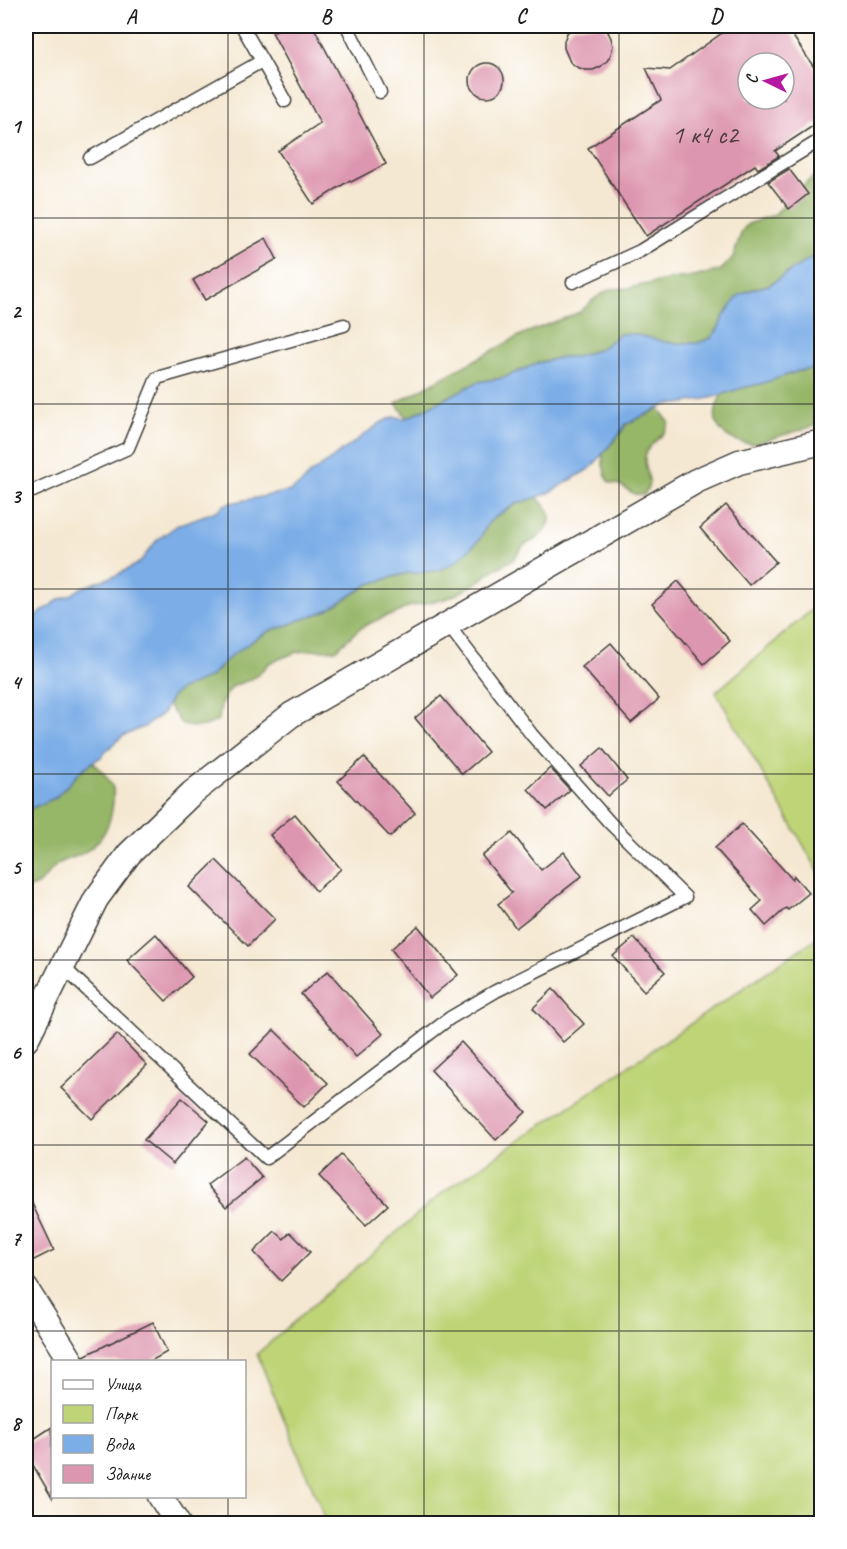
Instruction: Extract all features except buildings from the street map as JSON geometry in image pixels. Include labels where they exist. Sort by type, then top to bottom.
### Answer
[{"type":"street","points":[[26,1040],[96,899],[129,854],[192,793],[291,716],[696,481],[739,462],[822,442]]},
{"type":"street","points":[[26,1289],[71,1360]]},
{"type":"street","points":[[161,1498],[178,1524]]},
{"type":"lane","points":[[242,26],[285,101]]},
{"type":"lane","points":[[347,26],[380,92]]},
{"type":"lane","points":[[90,158],[262,61]]},
{"type":"lane","points":[[573,282],[640,251],[822,139]]},
{"type":"lane","points":[[26,489],[33,491],[128,448],[157,378],[344,326]]},
{"type":"lane","points":[[63,967],[266,1158],[450,1018],[496,991],[685,897],[610,823],[532,735],[448,625]]},
{"type":"green space","points":[[821,171],[821,254],[815,255],[769,285],[739,296],[711,338],[698,343],[684,344],[620,334],[600,349],[576,357],[549,360],[503,378],[478,382],[407,418],[396,403],[523,334],[580,312],[610,289],[694,277],[721,270],[733,257],[742,231],[748,224],[774,215]]},
{"type":"green space","points":[[821,368],[821,424],[753,444],[726,435],[716,422],[715,414],[722,394],[799,371]]},
{"type":"green space","points":[[659,409],[669,422],[664,433],[646,452],[645,462],[649,479],[647,489],[644,495],[634,494],[620,485],[609,482],[603,465],[603,454],[626,424]]},
{"type":"green space","points":[[537,497],[550,512],[547,528],[537,539],[524,545],[514,559],[459,593],[445,599],[408,607],[366,625],[336,650],[297,652],[269,663],[258,675],[230,689],[221,704],[219,719],[206,726],[182,725],[168,705],[172,696],[181,688],[210,677],[232,655],[273,629],[328,610],[369,584],[408,573],[439,570],[457,561],[479,540],[489,522],[516,504]]},
{"type":"green space","points":[[821,602],[821,876],[716,692]]},
{"type":"green space","points":[[93,762],[107,777],[113,788],[112,809],[106,829],[99,840],[88,850],[58,864],[36,886],[26,888],[26,809],[46,802]]},
{"type":"green space","points":[[821,935],[821,1523],[327,1523],[257,1354],[442,1193]]},
{"type":"water","points":[[821,254],[821,368],[799,371],[711,398],[668,404],[626,424],[591,468],[547,494],[516,504],[506,510],[489,522],[479,540],[457,561],[439,570],[407,573],[369,584],[328,610],[273,629],[257,638],[232,655],[210,677],[181,689],[172,696],[163,713],[144,727],[115,742],[101,757],[84,768],[55,798],[26,809],[26,623],[60,599],[139,563],[157,540],[178,525],[216,511],[226,504],[290,491],[382,422],[394,417],[407,418],[478,382],[503,378],[538,363],[563,357],[576,357],[600,349],[620,334],[633,334],[670,343],[698,343],[711,338],[738,296],[769,285],[815,255]]}]
